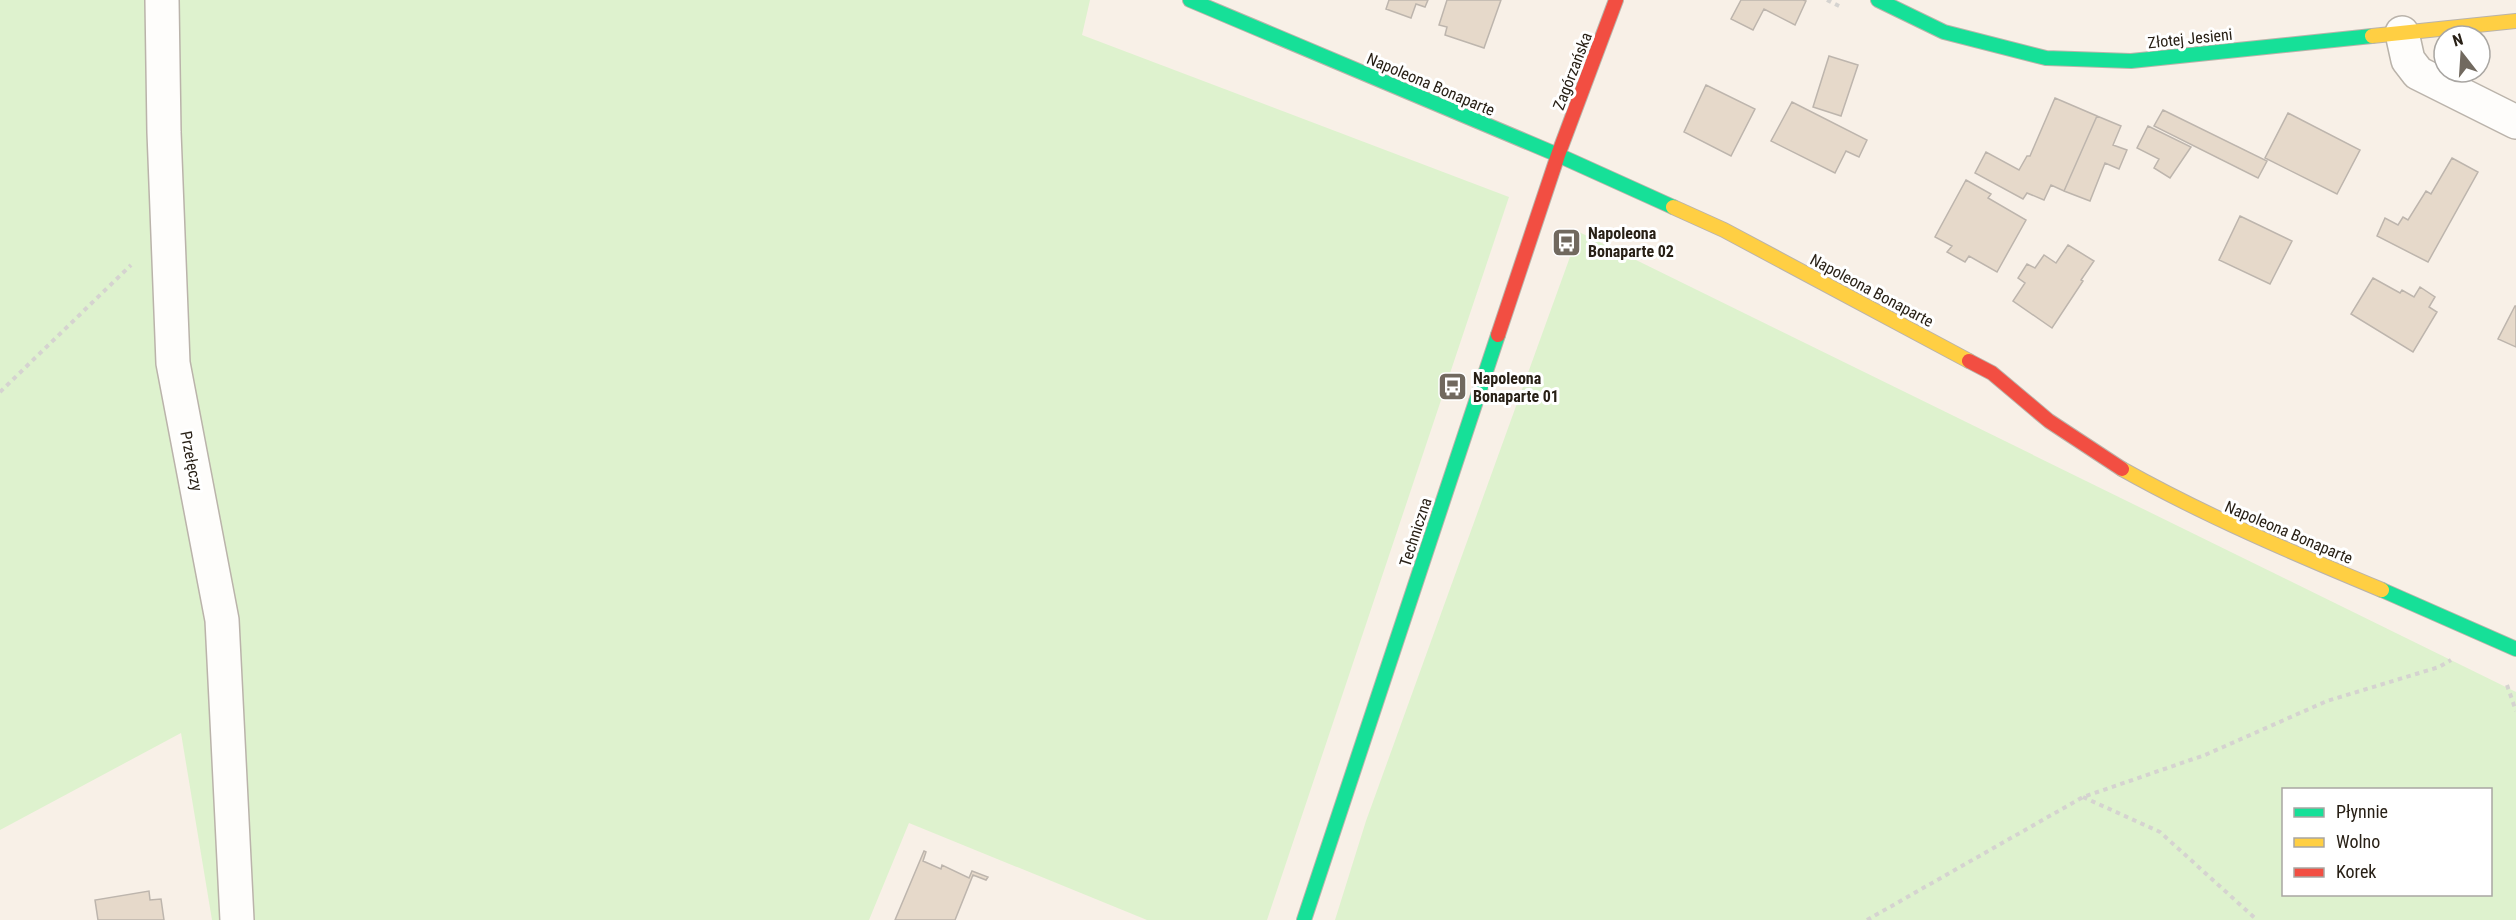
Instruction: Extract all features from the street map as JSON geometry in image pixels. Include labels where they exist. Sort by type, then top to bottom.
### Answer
[{"type":"street","name":"Przełęczy","points":[[162,0],[173,363],[222,620],[237,920]]},
{"type":"street","name":"Napoleona Bonaparte","points":[[1190,0],[1558,155],[1724,230],[1992,373],[2026,406],[2075,440],[2189,507],[2516,649]]},
{"type":"street","name":"Zagórzańska","points":[[1558,155],[1616,0]]},
{"type":"street","name":"Złotej Jesieni","points":[[1878,0],[1944,32],[2046,58],[2082,61],[2131,61],[2516,21]]},
{"type":"street","points":[[2402,33],[2408,60],[2418,73],[2516,122]]},
{"type":"street","name":"Techniczna","points":[[1304,920],[1558,155]]},
{"type":"path","points":[[0,392],[168,230]]},
{"type":"path","points":[[1867,920],[2083,797],[2205,755],[2327,702],[2439,667],[2490,637]]},
{"type":"path","points":[[2083,797],[2160,832],[2257,920]]},
{"type":"green space","points":[[0,0],[1090,0],[1082,35],[1509,197],[1267,920],[1147,920],[909,823],[869,920],[212,920],[181,733],[0,830]]},
{"type":"green space","points":[[1579,232],[2516,692],[2516,920],[1335,920],[1366,821]]},
{"type":"building","points":[[1389,0],[1428,0],[1425,7],[1416,4],[1411,18],[1386,9]]},
{"type":"building","points":[[1447,0],[1501,0],[1484,48],[1445,35],[1447,27],[1439,25]]},
{"type":"building","points":[[1741,0],[1806,1],[1795,25],[1764,9],[1753,30],[1731,19]]},
{"type":"building","points":[[1829,56],[1858,65],[1841,116],[1813,107]]},
{"type":"building","points":[[1706,85],[1755,109],[1731,156],[1684,132]]},
{"type":"building","points":[[2055,98],[2097,116],[2064,191],[2051,185],[2044,200],[2027,193],[2023,199],[1975,173],[1986,152],[2019,170],[2027,156],[2030,156]]},
{"type":"building","points":[[1792,102],[1867,140],[1859,157],[1846,151],[1835,173],[1771,141]]},
{"type":"building","points":[[2163,110],[2267,161],[2258,178],[2154,126]]},
{"type":"building","points":[[2288,113],[2360,150],[2337,194],[2265,158]]},
{"type":"building","points":[[2097,116],[2121,126],[2113,145],[2127,150],[2119,169],[2105,163],[2090,201],[2064,191]]},
{"type":"building","points":[[2148,126],[2191,147],[2170,178],[2154,168],[2159,159],[2137,148]]},
{"type":"building","points":[[2452,158],[2478,172],[2428,262],[2377,236],[2385,218],[2398,225],[2403,217],[2408,220],[2426,191],[2431,194]]},
{"type":"building","points":[[1966,180],[1991,194],[1988,198],[2026,220],[1997,272],[1969,256],[1965,262],[1947,252],[1952,246],[1935,237]]},
{"type":"building","points":[[2240,216],[2292,241],[2270,284],[2219,260]]},
{"type":"building","points":[[2068,245],[2094,261],[2052,328],[2013,301],[2025,283],[2018,278],[2027,264],[2035,268],[2044,255],[2056,263]]},
{"type":"building","points":[[2373,278],[2400,293],[2402,290],[2414,297],[2420,287],[2435,297],[2429,307],[2437,312],[2413,352],[2351,314]]},
{"type":"building","points":[[2516,306],[2516,347],[2498,339]]},
{"type":"building","points":[[924,851],[926,852],[923,861],[941,869],[942,865],[969,878],[972,871],[988,877],[986,880],[973,875],[955,920],[895,920]]},
{"type":"building","points":[[149,891],[150,900],[161,899],[164,920],[98,920],[95,900]]},
{"type":"traffic: fast","points":[[1190,0],[1558,155],[1673,207]]},
{"type":"traffic: fast","points":[[1878,0],[1944,32],[2046,58],[2131,61],[2372,36]]},
{"type":"traffic: fast","points":[[1304,920],[1498,335]]},
{"type":"traffic: fast","points":[[2382,590],[2516,649]]},
{"type":"traffic: slow","points":[[2372,36],[2516,21]]},
{"type":"traffic: slow","points":[[1673,207],[1724,230],[1969,361]]},
{"type":"traffic: slow","points":[[2122,469],[2218,518],[2382,590]]},
{"type":"traffic: jam","points":[[1498,335],[1558,155],[1616,0]]},
{"type":"traffic: jam","points":[[1969,361],[1992,373],[2049,421],[2122,469]]},
{"type":"place","name":"Napoleona Bonaparte 02","points":[[1567,242]]},
{"type":"place","name":"Napoleona Bonaparte 01","points":[[1452,387]]}]
